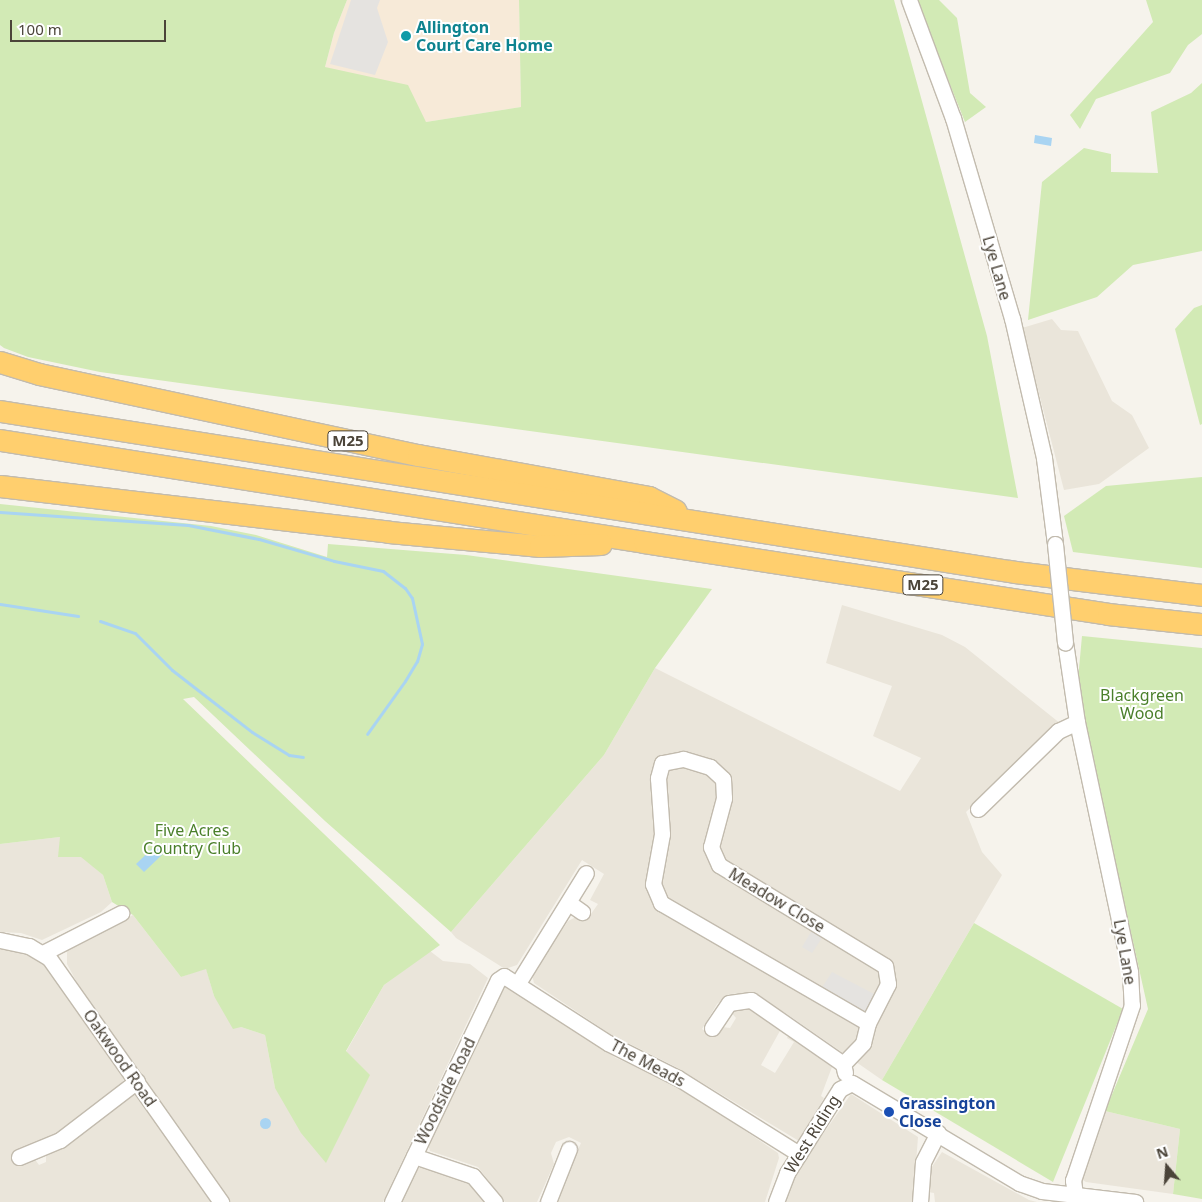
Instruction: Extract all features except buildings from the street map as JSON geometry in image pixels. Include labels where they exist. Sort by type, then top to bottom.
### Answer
[{"type":"highway","name":"M25","points":[[0,362],[39,374],[418,456],[649,497],[694,520]]},
{"type":"highway","name":"M25","points":[[0,411],[1016,572],[1202,594]]},
{"type":"highway","name":"M25","points":[[0,440],[1108,614],[1202,624]]},
{"type":"highway","name":"M25","points":[[0,486],[389,532],[540,546],[644,542]]},
{"type":"street","name":"Lye Lane","points":[[909,0],[953,118],[1012,318],[1044,458],[1065,642],[1077,722],[1130,972],[1132,1004],[1073,1180],[1075,1198]]},
{"type":"street","points":[[978,809],[1058,731],[1077,722]]},
{"type":"street","name":"Meadow Close","points":[[843,1064],[863,1043],[868,1023],[888,984],[885,966],[719,865],[712,854],[711,838],[724,798],[723,779],[710,767],[683,759],[662,763],[658,778],[662,834],[653,884],[661,903],[868,1023]]},
{"type":"street","points":[[518,983],[576,907],[586,873]]},
{"type":"street","points":[[0,940],[43,953],[121,913]]},
{"type":"street","name":"Oakwood Road","points":[[43,953],[137,1081],[220,1202]]},
{"type":"street","name":"The Meads","points":[[498,980],[504,976],[518,983],[608,1043],[678,1078],[799,1154]]},
{"type":"street","name":"Woodside Road","points":[[392,1202],[498,980]]},
{"type":"street","points":[[712,1028],[729,1003],[751,1000],[843,1064],[847,1084]]},
{"type":"street","points":[[19,1157],[60,1140],[137,1081]]},
{"type":"street","name":"West Riding","points":[[776,1202],[786,1173],[840,1089],[847,1084],[856,1084],[1019,1183],[1042,1191],[1075,1198]]},
{"type":"street","points":[[920,1202],[923,1162],[938,1134]]},
{"type":"street","points":[[548,1202],[569,1149]]},
{"type":"street","points":[[414,1156],[473,1176],[495,1202]]},
{"type":"street","points":[[1075,1198],[1135,1202]]},
{"type":"shaded area","points":[[347,0],[519,0],[521,107],[426,122],[325,67],[334,33]]},
{"type":"shaded area","points":[[351,0],[380,0],[377,8],[388,42],[375,75],[330,64]]},
{"type":"shaded area","points":[[1052,319],[1061,330],[1078,331],[1112,401],[1132,415],[1149,448],[1099,484],[1064,490],[1022,328]]},
{"type":"shaded area","points":[[842,605],[942,635],[965,647],[1061,724],[966,812],[982,852],[1002,875],[882,1080],[787,1014],[749,993],[729,994],[717,1004],[702,1029],[714,1037],[722,1027],[730,1028],[736,1018],[730,1011],[745,1006],[781,1029],[761,1065],[775,1073],[794,1042],[787,1038],[789,1034],[830,1062],[832,1067],[821,1096],[824,1098],[799,1141],[676,1067],[610,1034],[534,983],[532,975],[568,921],[576,917],[586,921],[598,904],[590,900],[604,874],[582,860],[517,965],[505,969],[456,938],[451,932],[604,755],[655,668],[900,791],[921,758],[873,736],[892,686],[826,663]]},
{"type":"shaded area","points":[[60,837],[103,875],[112,902],[101,912],[42,940],[21,933],[0,932],[0,844]]},
{"type":"shaded area","points":[[133,915],[181,977],[206,968],[214,996],[241,1027],[265,1035],[275,1088],[353,1061],[346,1052],[384,985],[430,951],[443,961],[470,964],[488,978],[383,1202],[231,1202],[80,988],[67,964],[67,948]]},
{"type":"shaded area","points":[[815,925],[826,932],[812,953],[802,947]]},
{"type":"shaded area","points":[[0,948],[41,959],[125,1078],[114,1095],[34,1158],[39,1165],[46,1162],[46,1153],[133,1090],[211,1202],[0,1202]]},
{"type":"shaded area","points":[[832,972],[878,996],[866,1020],[819,992]]},
{"type":"shaded area","points":[[505,983],[616,1058],[677,1085],[778,1153],[779,1158],[765,1202],[557,1202],[556,1198],[581,1143],[569,1137],[556,1142],[551,1153],[554,1164],[537,1202],[505,1202],[478,1167],[430,1151],[427,1142]]},
{"type":"shaded area","points":[[851,1094],[918,1137],[913,1202],[785,1202],[793,1177]]},
{"type":"shaded area","points":[[1105,1111],[1180,1129],[1173,1194],[1086,1182],[1081,1179]]},
{"type":"shaded area","points":[[942,1152],[1029,1200],[1037,1202],[935,1202],[934,1193],[928,1192],[925,1177]]},
{"type":"shaded area","points":[[422,1167],[471,1185],[485,1202],[399,1202],[415,1170]]},
{"type":"green space","points":[[0,0],[347,0],[334,33],[325,67],[408,85],[426,122],[521,107],[519,0],[894,0],[987,336],[1018,498],[100,372],[28,357],[4,348],[0,345]]},
{"type":"green space","points":[[916,0],[939,0],[957,18],[970,93],[986,107],[965,122]]},
{"type":"green space","points":[[1146,0],[1202,0],[1202,34],[1188,45],[1170,73],[1096,99],[1080,129],[1070,115],[1153,22]]},
{"type":"green space","points":[[1202,83],[1202,251],[1133,265],[1097,297],[1028,320],[1042,182],[1084,148],[1111,154],[1111,172],[1158,173],[1151,112],[1191,93]]},
{"type":"green space","points":[[1202,305],[1202,424],[1200,425],[1175,329],[1194,308]]},
{"type":"green space","points":[[1202,477],[1202,568],[1073,552],[1064,516],[1106,486]]},
{"type":"green space","name":"Five Acres Country Club","points":[[0,504],[211,526],[256,535],[327,557],[328,544],[466,555],[712,589],[655,668],[604,755],[451,932],[325,821],[194,697],[183,699],[440,945],[384,985],[346,1051],[370,1075],[326,1163],[301,1133],[275,1088],[265,1035],[241,1027],[233,1029],[214,996],[206,969],[181,977],[133,915],[112,902],[103,875],[81,857],[58,857],[60,837],[0,844]]},
{"type":"green space","name":"Blackgreen Wood","points":[[1082,636],[1202,648],[1202,1199],[1173,1194],[1180,1129],[1105,1111],[1148,1009],[1077,690]]},
{"type":"green space","points":[[974,923],[1123,1009],[1053,1182],[882,1080]]},
{"type":"water","points":[[1035,135],[1052,138],[1051,146],[1034,143]]},
{"type":"water","points":[[157,844],[165,852],[144,872],[136,864]]},
{"type":"water","points":[[263,1118],[267,1118],[270,1123],[269,1127],[263,1128],[260,1125],[260,1121]]},
{"type":"waterway","points":[[0,512],[188,525],[259,539],[334,561],[383,571],[405,588],[412,598],[422,644],[417,661],[405,681],[367,734]]},
{"type":"waterway","points":[[0,604],[78,616]]},
{"type":"waterway","points":[[100,621],[135,633],[172,670],[252,732],[289,755],[303,757]]},
{"type":"place","name":"Allington Court Care Home","points":[[406,36]]},
{"type":"place","name":"Grassington Close","points":[[889,1112]]}]
